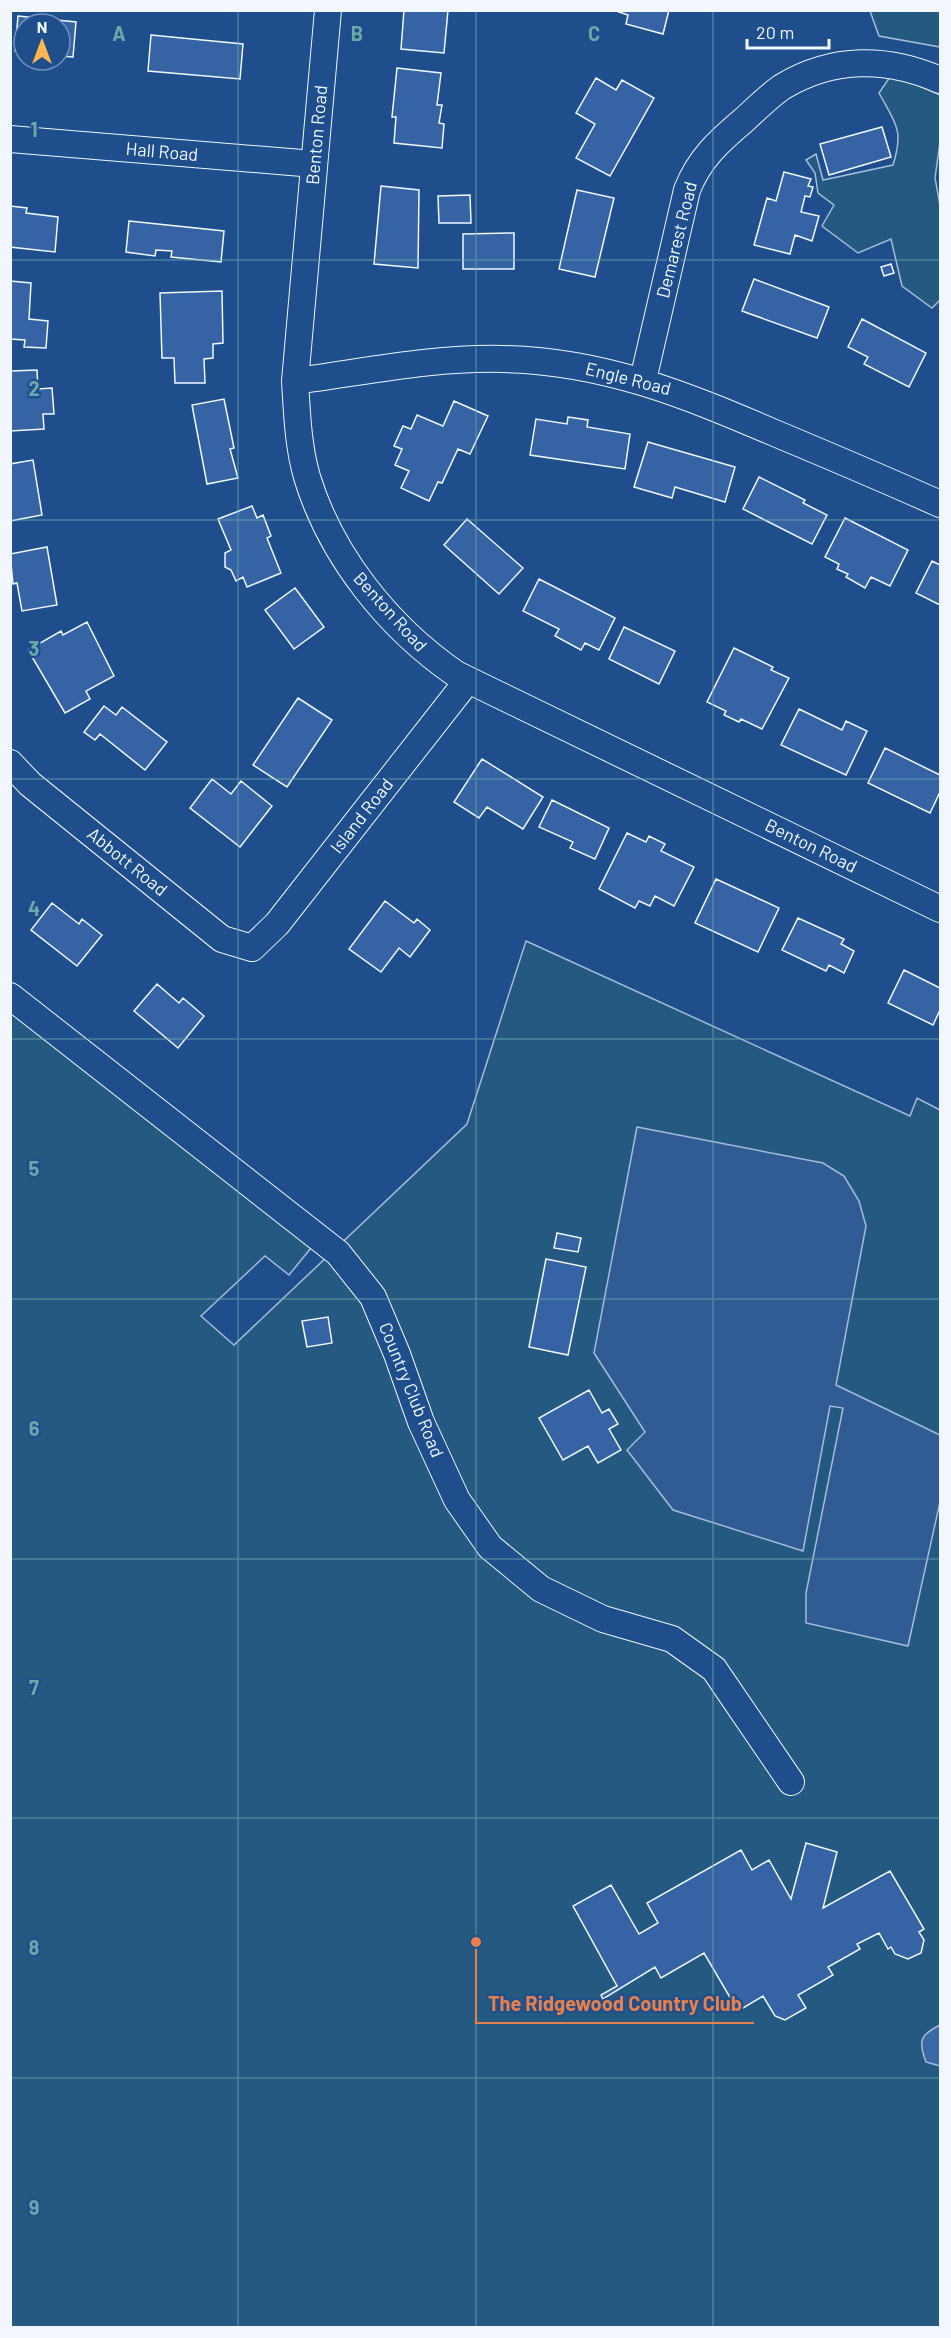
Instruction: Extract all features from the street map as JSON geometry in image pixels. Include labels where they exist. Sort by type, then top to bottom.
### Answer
[{"type":"street","name":"Benton Road","points":[[328,10],[295,381],[297,428],[307,476],[324,522],[348,565],[384,610],[429,656],[468,680],[940,909]]},
{"type":"street","name":"Demarest Road","points":[[643,380],[687,190],[695,169],[712,147],[781,88],[813,72],[845,63],[878,62],[913,68],[940,80]]},
{"type":"street","name":"Hall Road","points":[[10,139],[314,164]]},
{"type":"street","name":"Engle Road","points":[[295,381],[447,360],[503,358],[558,363],[643,380],[686,394],[940,504]]},
{"type":"street","name":"Island Road","points":[[252,948],[277,924],[468,680]]},
{"type":"street","name":"Abbott Road","points":[[10,763],[30,784],[222,939],[252,948]]},
{"type":"street","name":"Country Club Road","points":[[10,996],[338,1253],[373,1297],[397,1354],[421,1422],[457,1500],[490,1547],[541,1589],[603,1618],[672,1639],[714,1669],[791,1782]]},
{"type":"shaded area","points":[[870,11],[940,11],[940,47],[879,36]]},
{"type":"shaded area","points":[[892,74],[940,95],[940,142],[935,178],[940,205],[940,300],[932,308],[902,286],[891,239],[858,253],[822,226],[834,205],[818,193],[815,173],[806,160],[816,154],[823,180],[893,165],[898,143],[897,128],[879,93]]},
{"type":"shaded area","points":[[526,941],[910,1116],[917,1098],[940,1110],[940,2327],[11,2327],[10,999],[315,1243],[289,1275],[265,1256],[201,1316],[234,1345],[467,1124]]},
{"type":"shaded area","points":[[637,1127],[823,1163],[844,1176],[859,1201],[866,1226],[836,1385],[940,1435],[940,1502],[908,1646],[806,1623],[806,1593],[843,1408],[830,1406],[803,1551],[673,1510],[627,1450],[645,1432],[594,1353]]},
{"type":"shaded area","points":[[940,2025],[940,2066],[926,2062],[922,2044],[928,2032]]},
{"type":"building","points":[[404,10],[448,10],[444,53],[401,49]]},
{"type":"building","points":[[669,10],[663,34],[626,24],[628,15],[616,11]]},
{"type":"building","points":[[72,22],[76,22],[72,57]]},
{"type":"building","points":[[151,35],[243,44],[240,79],[148,71]]},
{"type":"building","points":[[397,68],[441,73],[437,105],[442,105],[439,123],[444,124],[442,148],[394,143],[396,117],[392,117]]},
{"type":"building","points":[[596,78],[616,90],[622,80],[654,98],[610,176],[576,158],[595,124],[576,113]]},
{"type":"building","points":[[882,127],[891,157],[829,175],[820,144]]},
{"type":"building","points":[[784,172],[811,179],[808,186],[813,187],[810,197],[805,196],[801,212],[819,216],[812,241],[795,235],[790,254],[754,245],[767,198],[776,201]]},
{"type":"building","points":[[381,186],[419,190],[418,268],[374,264]]},
{"type":"building","points":[[577,190],[614,198],[595,277],[559,269]]},
{"type":"building","points":[[470,195],[471,223],[439,223],[438,196]]},
{"type":"building","points":[[10,206],[27,208],[26,213],[58,217],[55,252],[10,247]]},
{"type":"building","points":[[129,221],[224,231],[221,262],[171,257],[172,251],[156,250],[155,256],[126,252]]},
{"type":"building","points":[[514,233],[514,269],[463,269],[463,234]]},
{"type":"building","points":[[891,264],[894,273],[884,276],[881,267]]},
{"type":"building","points":[[754,279],[829,307],[817,338],[742,311]]},
{"type":"building","points":[[10,281],[31,283],[29,319],[48,321],[46,348],[24,347],[25,340],[10,339]]},
{"type":"building","points":[[222,291],[223,343],[213,344],[213,358],[204,359],[205,383],[175,383],[174,358],[162,358],[160,293]]},
{"type":"building","points":[[862,319],[926,353],[909,387],[864,364],[868,357],[848,347]]},
{"type":"building","points":[[37,370],[38,389],[52,388],[54,414],[43,414],[44,429],[10,431],[10,371]]},
{"type":"building","points":[[224,399],[234,448],[230,449],[238,478],[207,484],[192,405]]},
{"type":"building","points":[[454,401],[488,416],[470,454],[458,449],[442,483],[438,482],[429,501],[401,488],[409,471],[395,465],[402,449],[394,446],[403,426],[411,429],[417,415],[443,426]]},
{"type":"building","points":[[568,417],[588,420],[587,427],[630,434],[625,469],[530,455],[536,419],[567,424]]},
{"type":"building","points":[[648,442],[735,467],[725,502],[675,487],[672,498],[634,487]]},
{"type":"building","points":[[33,460],[42,515],[10,521],[10,464]]},
{"type":"building","points":[[759,477],[805,500],[803,503],[827,515],[812,544],[743,509]]},
{"type":"building","points":[[252,506],[257,518],[263,515],[271,536],[267,538],[281,573],[247,587],[243,577],[236,581],[231,570],[225,567],[225,553],[231,550],[218,519]]},
{"type":"building","points":[[845,518],[908,550],[890,586],[871,577],[865,588],[846,577],[848,574],[837,569],[839,564],[825,557]]},
{"type":"building","points":[[467,519],[523,568],[499,594],[444,545]]},
{"type":"building","points":[[47,547],[57,605],[22,611],[17,583],[13,584],[10,554]]},
{"type":"building","points":[[932,561],[940,565],[940,605],[916,593]]},
{"type":"building","points":[[539,579],[615,618],[599,650],[585,643],[581,650],[555,636],[559,629],[523,611]]},
{"type":"building","points":[[295,588],[324,627],[294,649],[265,610]]},
{"type":"building","points":[[87,622],[114,676],[86,691],[90,699],[65,713],[28,650],[61,631],[63,635]]},
{"type":"building","points":[[624,627],[675,651],[659,684],[609,659]]},
{"type":"building","points":[[734,648],[773,667],[771,670],[789,678],[762,729],[741,719],[739,722],[724,715],[726,711],[707,702]]},
{"type":"building","points":[[298,698],[332,720],[287,787],[253,765]]},
{"type":"building","points":[[104,706],[116,715],[122,707],[167,742],[145,770],[100,734],[95,740],[84,732]]},
{"type":"building","points":[[799,709],[842,730],[846,721],[867,731],[846,775],[781,745]]},
{"type":"building","points":[[885,748],[940,775],[940,792],[930,813],[868,783]]},
{"type":"building","points":[[482,759],[543,797],[523,829],[487,807],[479,818],[454,802]]},
{"type":"building","points":[[212,779],[231,794],[241,781],[272,806],[240,847],[190,808]]},
{"type":"building","points":[[552,800],[609,828],[595,859],[570,848],[573,842],[539,827]]},
{"type":"building","points":[[627,833],[646,842],[649,836],[665,844],[661,851],[694,867],[674,906],[655,896],[650,906],[639,901],[635,908],[599,889]]},
{"type":"building","points":[[716,879],[779,908],[758,952],[695,923]]},
{"type":"building","points":[[385,901],[414,923],[417,919],[430,930],[410,957],[399,948],[381,972],[349,949]]},
{"type":"building","points":[[52,903],[79,924],[82,919],[102,935],[77,966],[31,930]]},
{"type":"building","points":[[798,918],[844,939],[841,944],[854,951],[844,973],[829,965],[826,971],[782,950]]},
{"type":"building","points":[[904,970],[940,988],[940,1010],[933,1025],[888,1003]]},
{"type":"building","points":[[157,984],[179,1003],[183,998],[204,1016],[178,1048],[134,1011]]},
{"type":"building","points":[[557,1233],[581,1238],[578,1252],[554,1248]]},
{"type":"building","points":[[546,1259],[586,1267],[568,1355],[529,1347]]},
{"type":"building","points":[[328,1317],[332,1343],[307,1347],[302,1321]]},
{"type":"building","points":[[589,1390],[602,1413],[609,1409],[618,1424],[609,1429],[621,1450],[598,1463],[588,1446],[563,1460],[539,1418]]},
{"type":"building","points":[[806,1843],[837,1852],[823,1908],[890,1871],[924,1929],[919,1932],[924,1940],[921,1953],[908,1959],[895,1954],[891,1947],[888,1949],[879,1933],[857,1944],[860,1949],[828,1967],[833,1975],[798,1995],[806,2008],[785,2020],[775,2016],[763,1996],[738,2011],[704,1953],[661,1978],[655,1967],[603,1999],[601,1995],[617,1986],[573,1906],[611,1885],[639,1934],[658,1923],[647,1903],[741,1850],[752,1870],[769,1860],[791,1899]]},
{"type":"place","name":"The Ridgewood Country Club","points":[[476,1942]]}]
